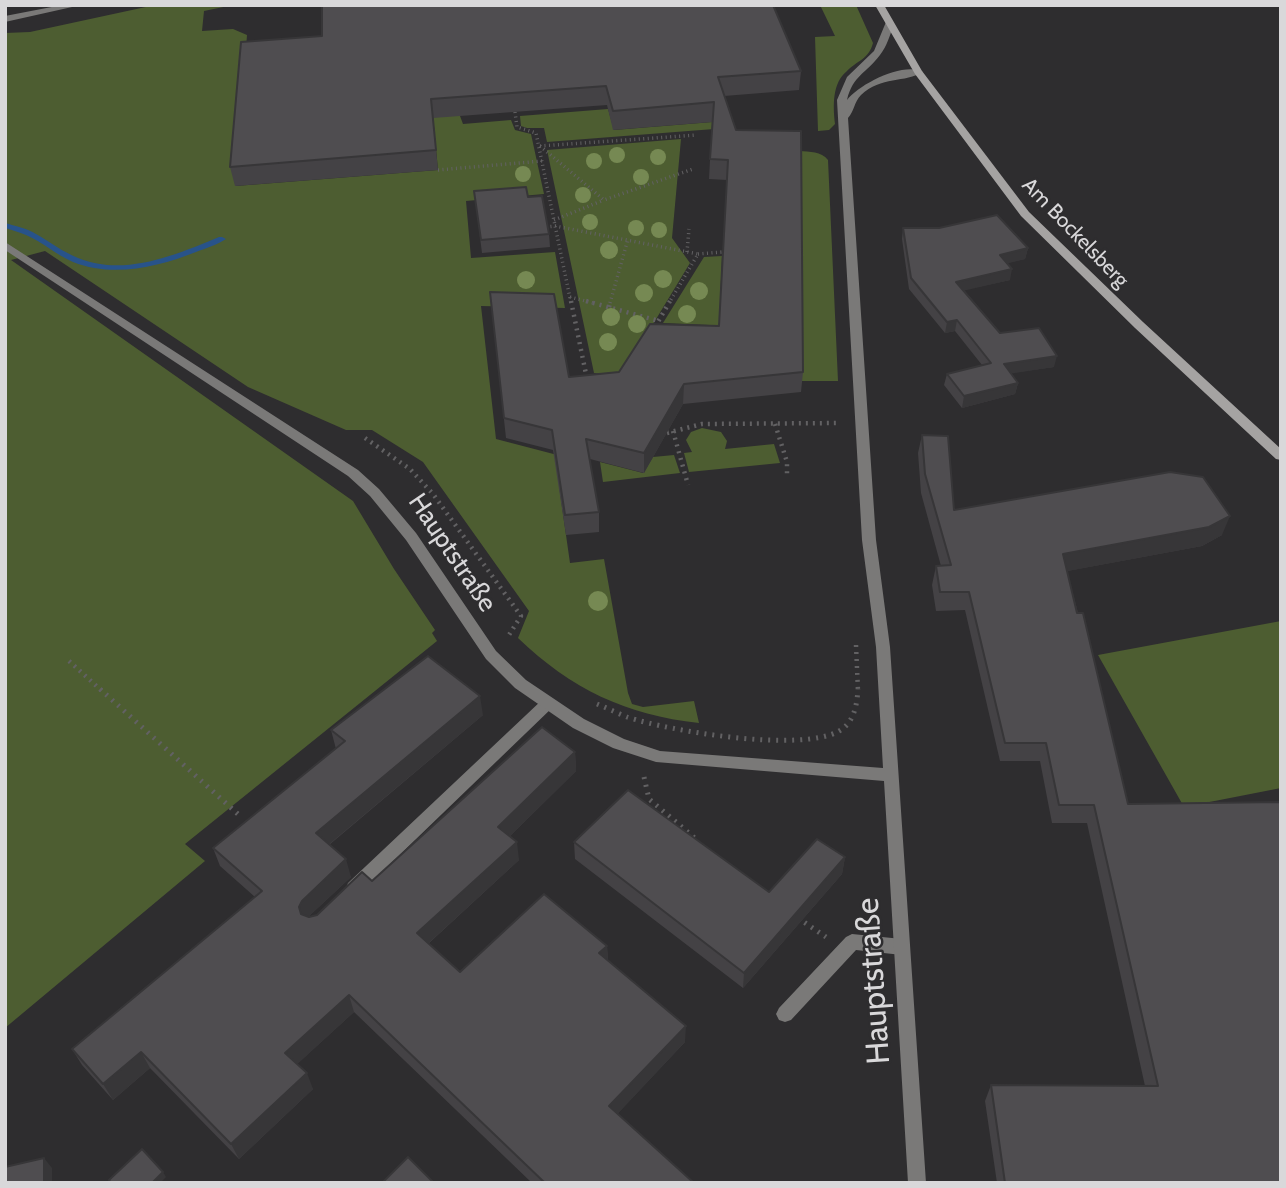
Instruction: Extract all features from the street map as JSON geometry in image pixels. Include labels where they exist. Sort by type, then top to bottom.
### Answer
[{"type":"street","points":[[7,20],[77,5]]},
{"type":"street","name":"Am Bockelsberg","points":[[879,5],[918,72],[1025,214],[1281,457]]},
{"type":"street","name":"Hauptstraße","points":[[889,24],[877,54],[853,74],[845,85],[842,100],[869,540],[883,646],[917,1183]]},
{"type":"street","points":[[845,120],[852,99],[863,89],[889,76],[918,72]]},
{"type":"street","name":"Hauptstraße","points":[[5,246],[353,473],[373,489],[403,524],[493,657],[548,703],[578,722],[638,752],[712,764],[892,775]]},
{"type":"street","points":[[344,898],[548,703]]},
{"type":"street","points":[[785,1014],[852,942],[902,947]]},
{"type":"path","points":[[515,112],[517,127],[536,133],[540,146],[589,388]]},
{"type":"path","points":[[540,146],[697,135]]},
{"type":"path","points":[[540,146],[604,200]]},
{"type":"path","points":[[438,170],[542,161]]},
{"type":"path","points":[[554,220],[694,169]]},
{"type":"path","points":[[546,227],[555,226],[698,254],[722,252]]},
{"type":"path","points":[[687,252],[689,229]]},
{"type":"path","points":[[609,307],[628,240]]},
{"type":"path","points":[[649,336],[698,254]]},
{"type":"path","points":[[570,296],[666,326]]},
{"type":"path","points":[[688,485],[670,432],[702,424],[845,423]]},
{"type":"path","points":[[775,424],[787,463],[787,474]]},
{"type":"path","points":[[365,438],[410,469],[433,494],[521,616],[506,638],[514,646]]},
{"type":"path","points":[[593,702],[626,717],[672,727],[768,739],[811,741],[841,731],[854,713],[858,690],[855,635]]},
{"type":"path","points":[[69,660],[240,816]]},
{"type":"path","points":[[638,752],[649,799],[704,845]]},
{"type":"path","points":[[796,916],[845,950]]},
{"type":"green space","points":[[155,5],[233,5],[204,11],[202,31],[233,29],[247,35],[236,186],[438,170],[428,61],[454,59],[463,124],[511,120],[515,130],[531,134],[544,194],[466,201],[471,258],[555,252],[565,308],[481,306],[496,439],[588,463],[559,486],[570,563],[604,559],[632,704],[643,707],[694,701],[699,723],[647,714],[601,697],[558,672],[518,638],[529,611],[423,462],[372,430],[346,430],[248,387],[45,251],[11,260],[353,501],[435,630],[432,633],[437,641],[185,844],[205,861],[5,1028],[5,33],[30,32]]},
{"type":"green space","points":[[820,5],[856,5],[873,43],[866,56],[842,76],[836,88],[835,124],[829,130],[818,131],[815,37],[835,36]]},
{"type":"green space","points":[[608,109],[614,130],[725,121],[727,128],[547,142],[544,128],[521,126],[520,116]]},
{"type":"green space","points":[[681,139],[672,238],[690,263],[621,377],[594,373],[547,150]]},
{"type":"green space","points":[[799,151],[819,153],[828,160],[838,381],[800,381],[800,329],[663,323],[704,257],[722,256],[720,303]]},
{"type":"green space","points":[[702,428],[721,432],[727,441],[725,449],[774,444],[780,463],[689,472],[684,453],[692,452],[686,440],[691,432]]},
{"type":"green space","points":[[674,455],[680,473],[603,482],[600,462],[643,473],[653,457]]},
{"type":"green space","points":[[1281,621],[1281,788],[1184,807],[1098,655]]},
{"type":"building","points":[[322,5],[773,5],[801,71],[718,77],[736,130],[801,131],[803,372],[684,384],[644,453],[586,439],[599,512],[565,515],[552,430],[504,418],[490,292],[554,294],[569,377],[619,372],[650,324],[719,326],[728,160],[710,159],[714,102],[613,111],[606,86],[431,99],[436,150],[230,167],[241,42],[322,36]]},
{"type":"building","points":[[526,187],[528,197],[542,196],[549,234],[481,240],[474,191]]},
{"type":"building","points":[[997,215],[1028,248],[1000,255],[1012,269],[956,282],[1000,333],[1039,328],[1057,356],[1004,364],[1018,383],[964,396],[947,374],[991,363],[957,320],[947,322],[911,278],[903,228],[939,228]]},
{"type":"building","points":[[922,435],[948,436],[954,510],[1170,472],[1203,477],[1230,516],[1209,527],[1063,554],[1077,613],[1083,613],[1128,804],[1281,802],[1281,1183],[1005,1183],[991,1085],[1158,1086],[1094,805],[1059,805],[1046,743],[1005,743],[969,592],[940,592],[936,566],[951,565],[925,474]]},
{"type":"building","points":[[428,656],[480,696],[316,833],[346,859],[302,901],[299,907],[301,914],[309,917],[317,915],[362,872],[372,881],[542,727],[575,752],[498,827],[517,842],[417,933],[460,972],[544,894],[607,946],[599,953],[686,1026],[609,1106],[694,1183],[545,1183],[349,995],[285,1053],[307,1073],[231,1144],[141,1052],[103,1084],[72,1049],[262,891],[213,848],[345,741],[331,730]]},
{"type":"building","points":[[628,790],[769,892],[817,839],[845,857],[744,973],[574,842]]},
{"type":"building","points":[[142,1149],[163,1172],[152,1183],[111,1183],[109,1180]]},
{"type":"building","points":[[408,1157],[434,1183],[382,1183]]},
{"type":"building","points":[[44,1158],[44,1183],[5,1183],[5,1167]]},
{"type":"waterway","points":[[5,225],[31,234],[63,254],[101,267],[118,268],[154,263],[222,239]]}]
